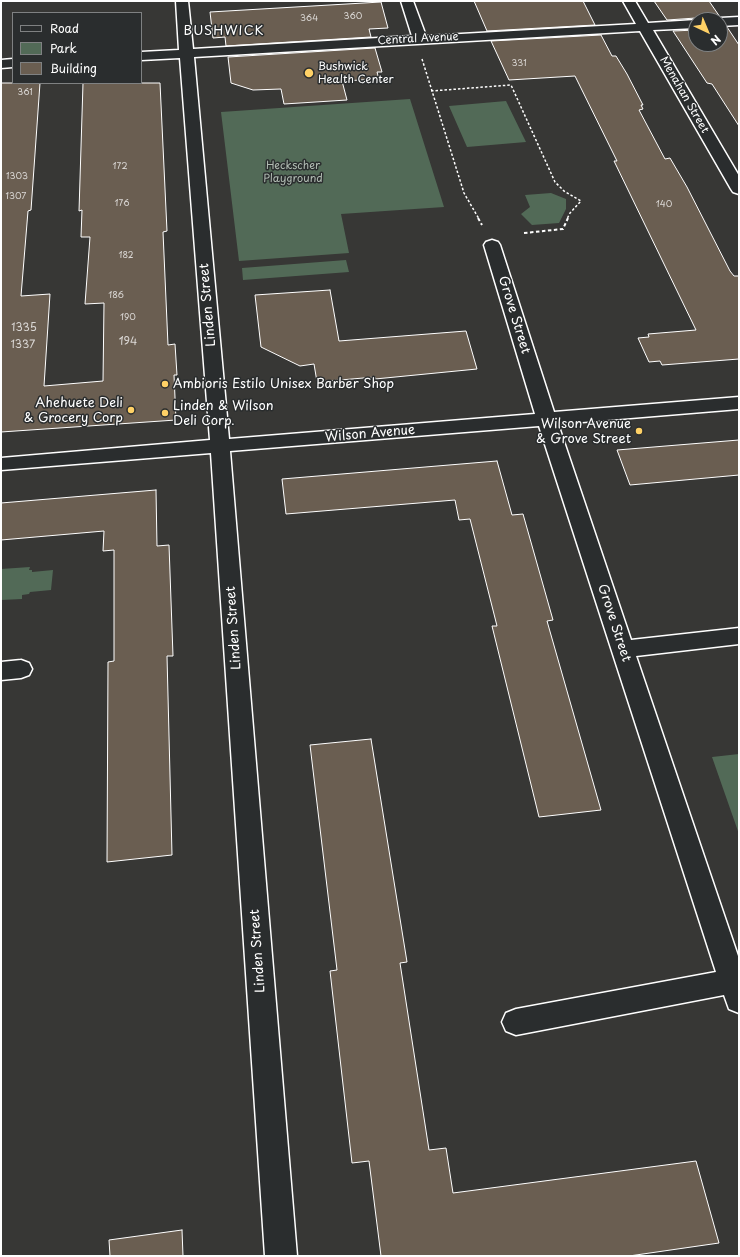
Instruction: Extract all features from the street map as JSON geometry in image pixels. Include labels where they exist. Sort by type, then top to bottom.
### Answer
[{"type":"street","name":"Linden Street","points":[[182,1],[220,446],[281,1256]]},
{"type":"street","points":[[407,1],[420,39]]},
{"type":"street","name":"Menahan Street","points":[[629,1],[739,189]]},
{"type":"street","points":[[728,22],[739,21]]},
{"type":"street","name":"Central Avenue","points":[[142,56],[688,24]]},
{"type":"street","points":[[1,64],[12,63]]},
{"type":"street","name":"Grove Street","points":[[492,245],[547,419],[736,990]]},
{"type":"street","name":"Wilson Avenue","points":[[1,464],[739,403]]},
{"type":"street","points":[[623,650],[739,636]]},
{"type":"street","points":[[516,1022],[736,990]]},
{"type":"path","points":[[420,39],[423,66],[464,193],[492,245]]},
{"type":"path","points":[[431,91],[511,84],[555,182],[564,191],[582,201],[570,213],[563,229],[524,233]]},
{"type":"green space","name":"Heckscher Playground","points":[[410,99],[444,207],[341,214],[349,253],[239,261],[221,112]]},
{"type":"green space","points":[[506,101],[526,142],[467,147],[449,106]]},
{"type":"green space","points":[[551,193],[566,199],[566,209],[559,223],[532,225],[521,214],[530,207],[525,195]]},
{"type":"green space","points":[[346,260],[349,272],[243,280],[242,268]]},
{"type":"green space","points":[[30,567],[29,570],[32,570],[32,572],[53,570],[51,590],[30,592],[29,594],[22,595],[22,599],[1,600],[1,569]]},
{"type":"green space","points":[[739,754],[739,834],[712,757]]},
{"type":"building","points":[[474,1],[583,1],[595,25],[487,31]]},
{"type":"building","points":[[654,1],[709,1],[717,12],[688,12],[688,19],[667,20]]},
{"type":"building","points":[[381,2],[388,28],[369,29],[371,37],[226,46],[225,37],[213,38],[210,12]]},
{"type":"building","points":[[728,28],[739,45],[739,126],[712,84],[707,83],[673,31],[688,30],[688,52],[728,52]]},
{"type":"building","points":[[601,35],[612,56],[616,56],[627,74],[643,105],[641,105],[643,109],[639,110],[665,159],[670,158],[687,187],[730,271],[734,276],[739,276],[739,359],[662,365],[660,361],[649,362],[638,338],[649,337],[648,334],[696,330],[614,161],[617,161],[575,76],[509,80],[491,41]]},
{"type":"building","points":[[375,48],[382,72],[377,72],[379,79],[342,81],[347,100],[284,104],[281,89],[253,90],[231,83],[228,57]]},
{"type":"building","points":[[1,83],[40,84],[31,210],[28,211],[21,296],[50,294],[44,386],[103,381],[104,303],[85,304],[90,237],[81,237],[82,210],[79,211],[83,84],[160,83],[167,231],[163,232],[168,345],[175,344],[177,375],[174,375],[176,420],[1,432]]},
{"type":"building","points":[[330,290],[339,341],[466,331],[477,369],[375,379],[375,377],[317,382],[314,364],[300,366],[261,347],[255,295]]},
{"type":"building","points":[[739,440],[739,475],[630,485],[617,450]]},
{"type":"building","points":[[497,461],[512,515],[523,514],[553,620],[547,621],[601,810],[539,817],[492,626],[497,626],[470,519],[459,520],[455,500],[286,514],[282,479]]},
{"type":"building","points":[[156,490],[157,546],[169,545],[173,656],[167,656],[172,855],[107,862],[108,662],[114,661],[114,550],[103,551],[104,531],[1,540],[1,503]]},
{"type":"building","points":[[371,739],[407,962],[400,963],[429,1150],[446,1148],[453,1193],[696,1161],[719,1243],[629,1256],[381,1256],[369,1161],[352,1163],[330,971],[337,970],[310,745]]},
{"type":"building","points":[[182,1230],[183,1256],[110,1256],[109,1240]]},
{"type":"place","name":"Bushwick Health Center","points":[[309,73]]},
{"type":"place","name":"Ambioris Estilo Unisex Barber Shop","points":[[165,384]]},
{"type":"place","name":"Ahehuete Deli & Grocery Corp","points":[[131,410]]},
{"type":"place","name":"Linden & Wilson Deli Corp.","points":[[165,413]]},
{"type":"place","name":"Wilson Avenue & Grove Street","points":[[639,431]]},
{"type":"district","name":"BUSHWICK","points":[[224,31]]}]
